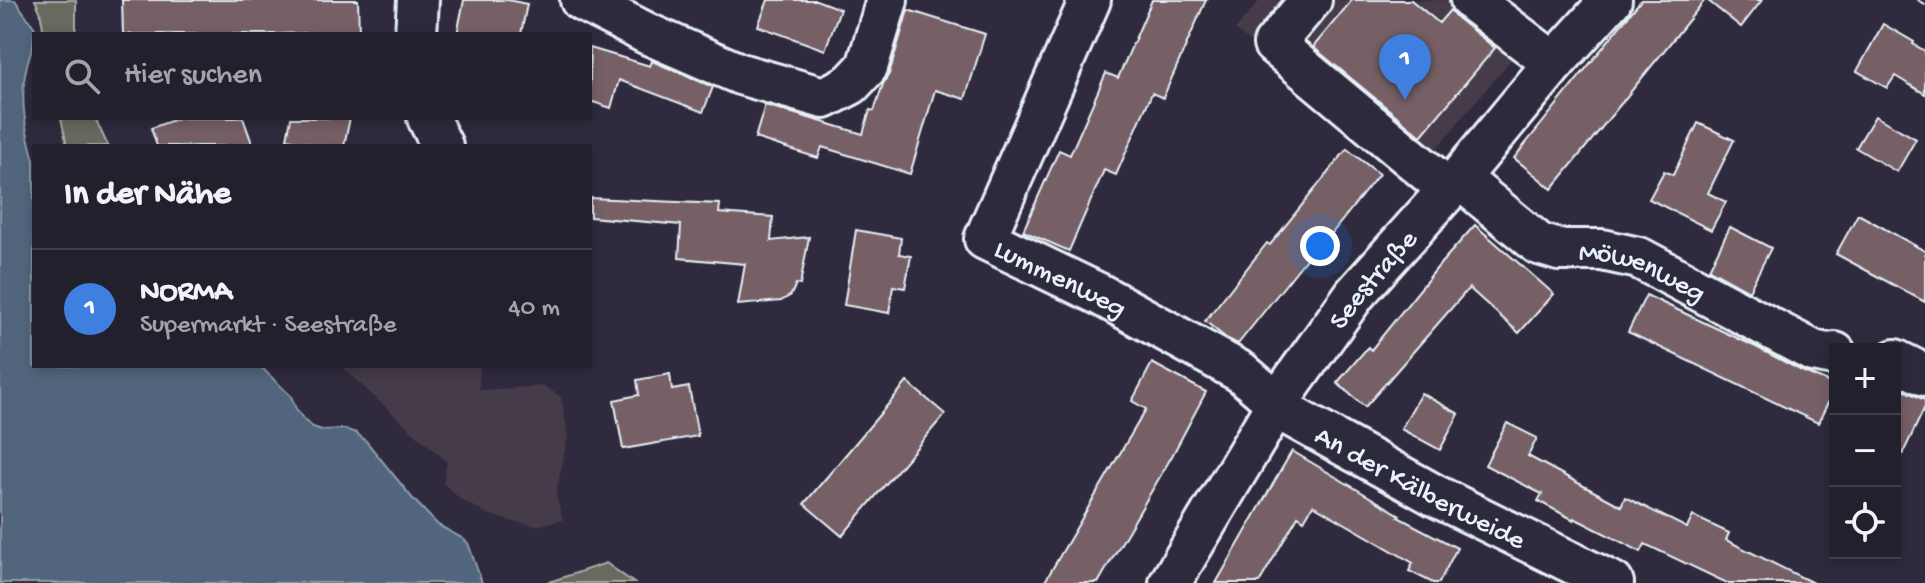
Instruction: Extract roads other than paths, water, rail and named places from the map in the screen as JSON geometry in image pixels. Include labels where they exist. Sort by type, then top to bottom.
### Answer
[{"type":"street","points":[[416,32],[418,0]]},
{"type":"street","points":[[581,0],[648,34],[740,74],[824,98],[851,84],[867,67],[887,0]]},
{"type":"street","name":"Lummenweg","points":[[1090,0],[985,239],[1099,294],[1241,372],[1278,402]]},
{"type":"street","name":"Möwenweg","points":[[1311,0],[1274,44],[1454,184],[1539,244],[1559,250],[1602,250],[1639,258],[1813,351],[1829,354]]},
{"type":"street","points":[[1471,0],[1554,63]]},
{"type":"street","name":"Seestraße","points":[[1170,583],[1278,402],[1355,294],[1454,184],[1554,63],[1611,0]]},
{"type":"street","points":[[429,120],[441,144]]},
{"type":"street","points":[[1901,363],[1925,375]]},
{"type":"street","name":"An der Kälberweide","points":[[1278,402],[1293,417],[1573,574],[1613,583]]},
{"type":"water","points":[[0,0],[15,0],[38,32],[32,32],[32,48],[23,89],[32,151],[32,368],[262,368],[291,396],[296,409],[313,427],[322,430],[344,429],[366,441],[438,525],[468,543],[482,583],[0,583]]},
{"type":"tram line","points":[[1918,0],[1925,5]]},
{"type":"place","name":"NORMA","points":[[1405,100]]}]
